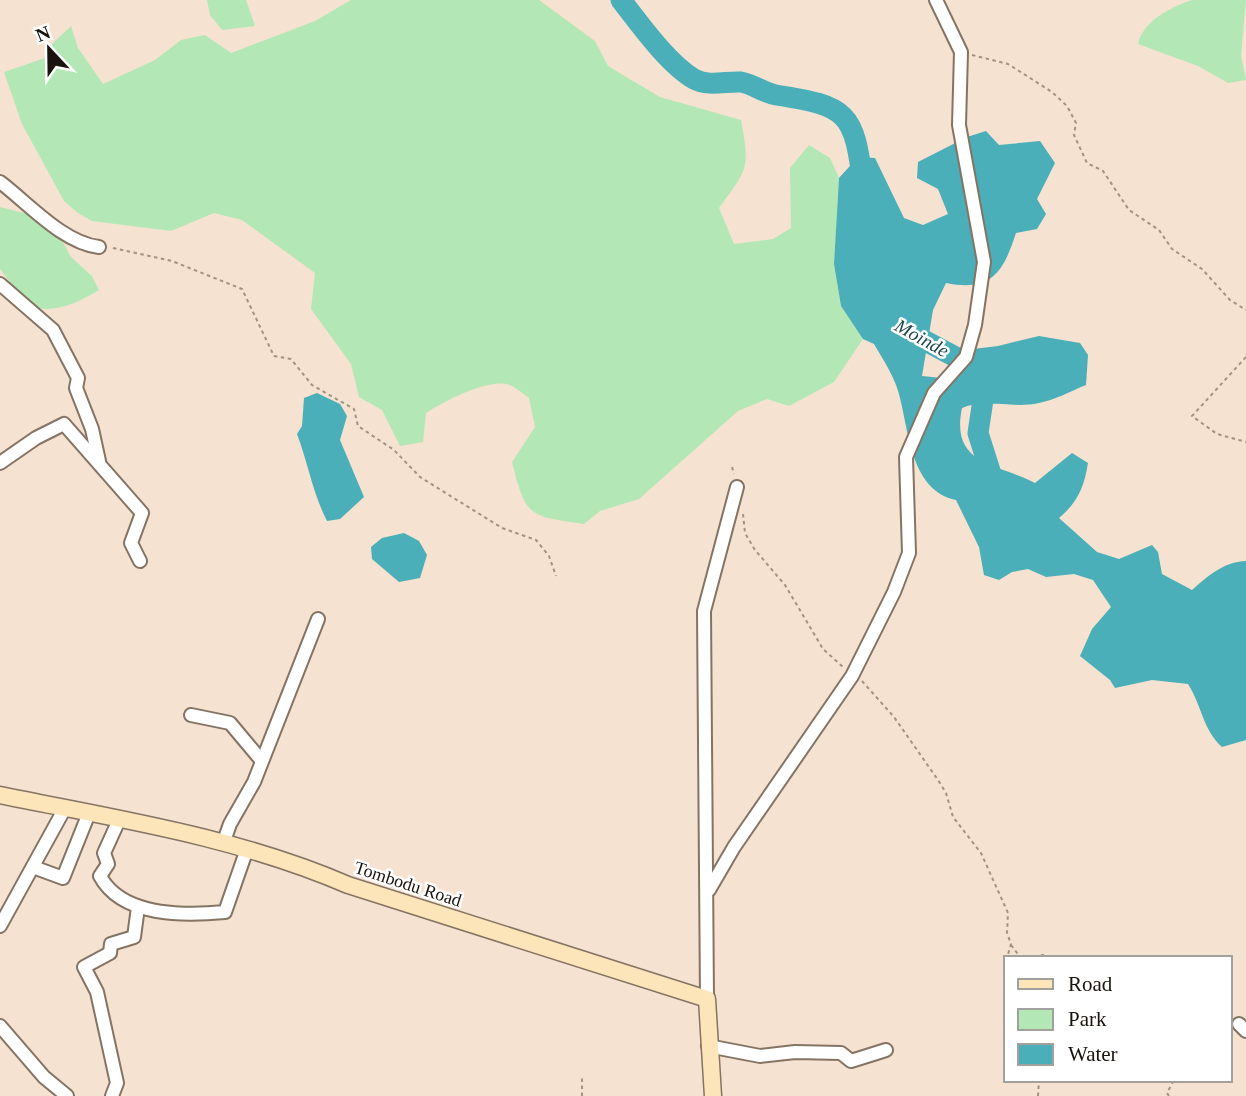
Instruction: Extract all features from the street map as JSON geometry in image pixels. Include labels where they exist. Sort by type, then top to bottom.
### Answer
[{"type":"main road","name":"Tombodu Road","points":[[0,795],[224,841],[311,869],[348,885],[707,999]]},
{"type":"main road","points":[[707,999],[713,1096]]},
{"type":"street","points":[[709,890],[734,847],[852,676],[894,592],[909,553],[906,457],[934,393],[966,357],[975,325],[984,262],[959,125],[961,52],[936,0]]},
{"type":"street","points":[[0,182],[65,232],[87,245],[99,247]]},
{"type":"street","points":[[0,284],[53,330],[78,378],[76,388],[92,429],[100,465]]},
{"type":"street","points":[[0,463],[36,438],[64,424],[142,513],[131,543],[140,561]]},
{"type":"street","points":[[707,999],[709,890],[704,611],[737,487]]},
{"type":"street","points":[[224,841],[254,782],[318,619]]},
{"type":"street","points":[[191,715],[230,723],[261,760]]},
{"type":"street","points":[[0,926],[65,808]]},
{"type":"street","points":[[33,866],[63,878],[89,813]]},
{"type":"street","points":[[119,820],[104,853],[108,864],[100,876],[106,888],[118,898],[138,907],[197,915],[225,912],[247,849]]},
{"type":"street","points":[[112,1096],[117,1083],[97,992],[84,967],[110,953],[111,944],[134,937],[138,907]]},
{"type":"street","points":[[0,1026],[44,1077],[67,1096]]},
{"type":"street","points":[[708,1046],[760,1056],[795,1052],[841,1053],[851,1061],[886,1050]]},
{"type":"path","points":[[961,52],[1007,64],[1052,92],[1067,106],[1076,123],[1074,135],[1087,163],[1103,172],[1129,210],[1160,230],[1172,248],[1202,270],[1230,300],[1246,310]]},
{"type":"path","points":[[99,247],[172,261],[242,289],[274,355],[291,359],[312,385],[354,409],[358,426],[394,450],[420,477],[502,528],[536,540],[549,556],[556,576]]},
{"type":"path","points":[[1246,357],[1192,416],[1216,434],[1246,442]]},
{"type":"path","points":[[732,467],[745,533],[755,550],[785,585],[823,649],[852,676],[865,682],[946,793],[953,817],[981,853],[1008,913],[1007,933],[1020,956]]},
{"type":"path","points":[[1008,956],[1011,944]]},
{"type":"path","points":[[582,1077],[582,1096]]},
{"type":"green space","points":[[207,0],[246,0],[255,26],[222,30],[210,15]]},
{"type":"green space","points":[[351,0],[539,0],[595,41],[608,66],[660,97],[741,120],[746,159],[744,167],[719,208],[734,244],[773,239],[791,228],[790,168],[809,145],[830,158],[839,178],[834,264],[841,306],[863,339],[834,382],[789,406],[767,399],[738,411],[639,499],[600,511],[584,524],[540,515],[526,504],[512,462],[535,427],[529,398],[513,386],[501,383],[479,387],[426,413],[423,442],[400,446],[382,410],[359,397],[351,364],[311,309],[315,273],[242,220],[214,213],[171,231],[92,221],[78,213],[64,201],[22,124],[4,72],[45,58],[53,43],[71,26],[78,48],[103,84],[155,60],[181,40],[205,35],[231,53],[315,21]]},
{"type":"green space","points":[[1192,0],[1246,0],[1241,56],[1246,80],[1228,83],[1198,66],[1138,44],[1152,22],[1167,11]]},
{"type":"green space","points":[[0,207],[39,217],[59,235],[71,257],[92,276],[99,290],[57,308],[29,307],[0,269]]},
{"type":"water","points":[[986,131],[999,145],[1040,141],[1055,163],[1037,199],[1046,214],[1037,229],[1016,233],[1006,259],[993,276],[974,285],[946,283],[933,310],[922,376],[942,378],[965,350],[998,346],[1039,336],[1080,343],[1088,355],[1086,385],[1057,398],[1029,405],[980,404],[962,408],[960,427],[963,441],[970,452],[980,460],[1035,483],[1072,453],[1088,463],[1079,494],[1059,518],[1097,552],[1119,559],[1152,545],[1158,552],[1162,574],[1192,590],[1223,567],[1246,561],[1246,740],[1222,747],[1211,733],[1188,684],[1152,680],[1115,688],[1110,680],[1080,656],[1092,629],[1111,607],[1093,580],[1074,574],[1046,577],[1028,569],[1012,572],[999,580],[984,575],[979,547],[956,500],[941,495],[921,473],[910,444],[898,391],[889,370],[874,344],[863,339],[841,306],[834,264],[839,178],[858,157],[875,158],[904,218],[923,225],[948,214],[938,189],[917,178],[918,162],[967,137]]},
{"type":"water","points":[[317,393],[340,404],[347,416],[340,440],[364,497],[340,519],[327,521],[297,434],[302,426],[304,398]]},
{"type":"water","points":[[404,533],[419,541],[427,555],[420,578],[399,582],[372,559],[371,547],[382,538]]},
{"type":"waterway","name":"Moinde","points":[[621,0],[674,64],[694,79],[712,83],[741,82],[772,94],[819,103],[833,109],[851,127],[863,184]]},
{"type":"waterway","name":"Moinde","points":[[903,329],[963,361],[977,362],[987,373],[978,433],[997,493]]}]
